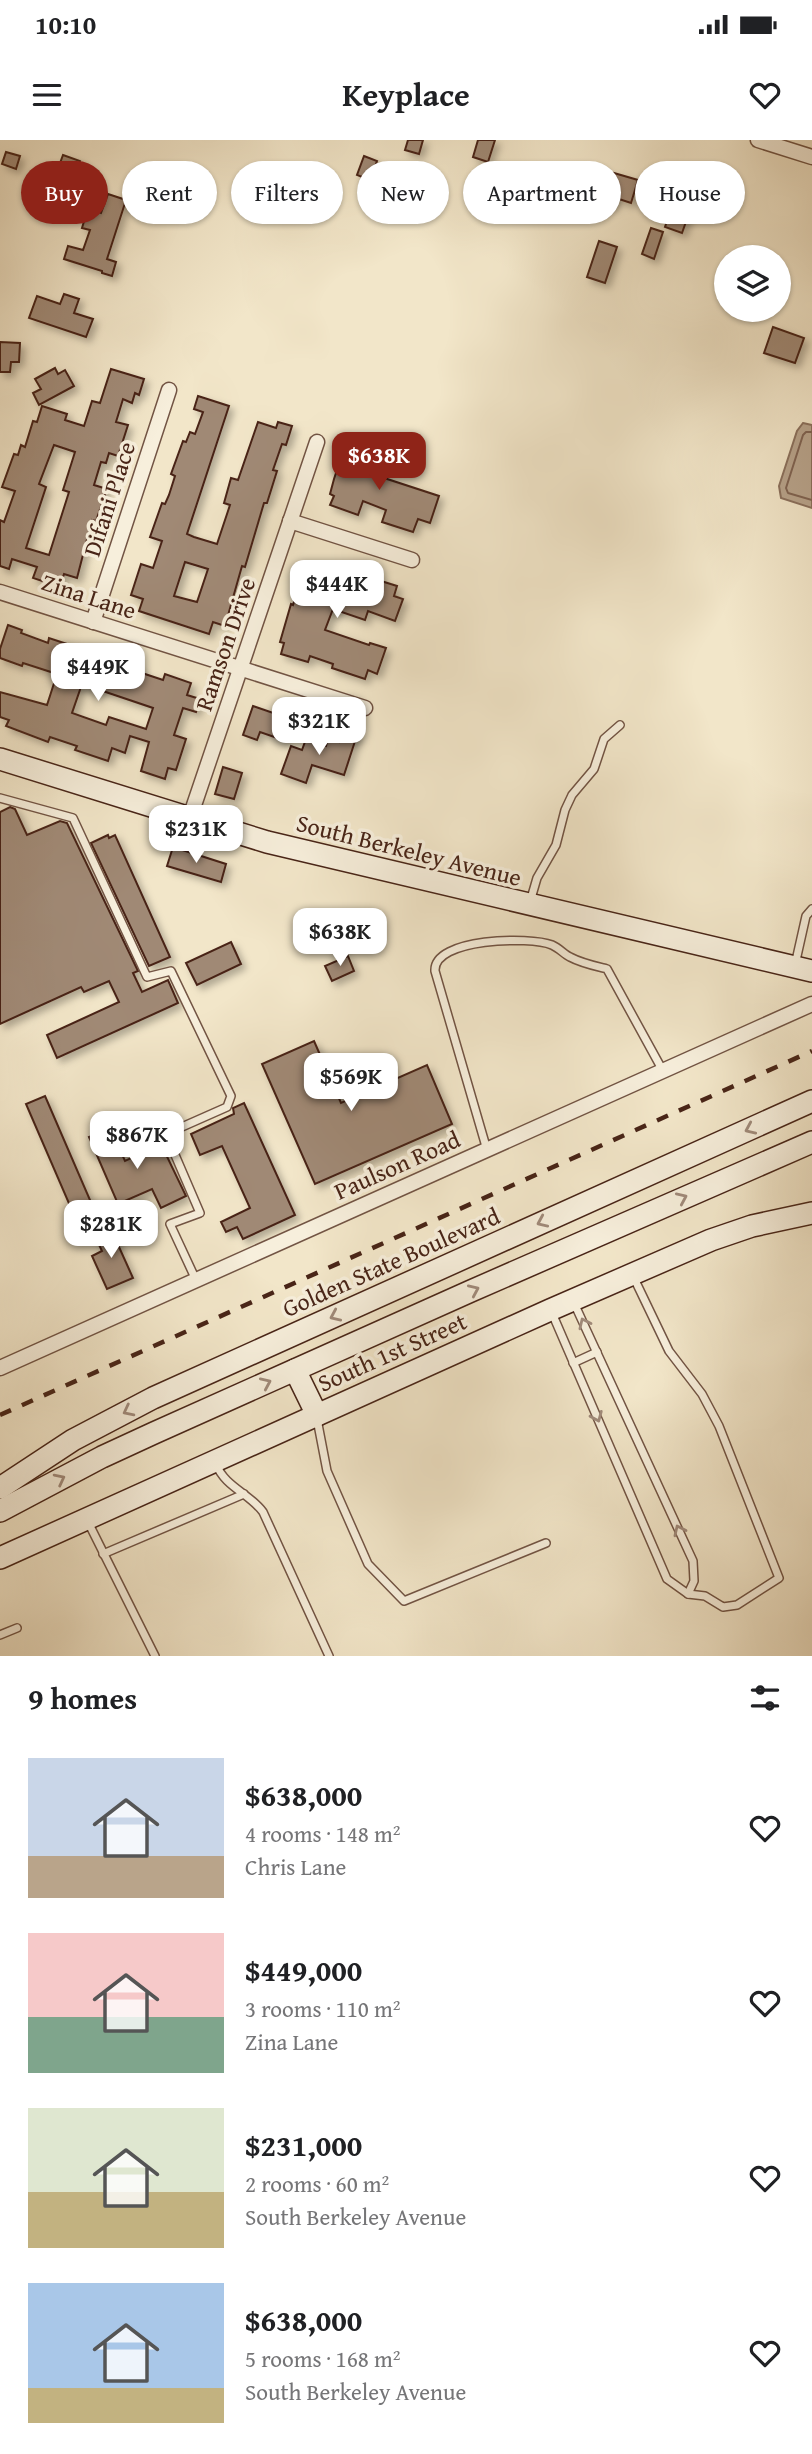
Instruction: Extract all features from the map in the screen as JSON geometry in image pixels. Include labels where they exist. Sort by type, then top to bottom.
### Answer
[{"type":"main road","name":"South Berkeley Avenue","points":[[0,759],[267,842],[528,906],[803,968]]},
{"type":"main road","name":"Golden State Boulevard","points":[[0,1488],[73,1440],[181,1385],[812,1101]]},
{"type":"main road","points":[[0,1511],[102,1457],[812,1142]]},
{"type":"main road","name":"South 1st Street","points":[[0,1558],[632,1274],[737,1230],[812,1213]]},
{"type":"main road","points":[[295,1370],[317,1415]]},
{"type":"street","points":[[758,140],[812,157]]},
{"type":"street","name":"Difani Place","points":[[93,622],[169,390]]},
{"type":"street","name":"Ramson Drive","points":[[190,820],[317,442]]},
{"type":"street","points":[[290,521],[412,560]]},
{"type":"street","name":"Zina Lane","points":[[0,592],[365,708]]},
{"type":"street","name":"Paulson Road","points":[[0,1368],[812,1004]]},
{"type":"lane","points":[[528,906],[537,878],[556,845],[572,795],[594,769],[604,739],[620,725]]},
{"type":"lane","points":[[0,798],[73,818],[146,977],[171,971],[231,1096],[227,1107],[166,1134],[200,1213],[170,1224],[196,1280]]},
{"type":"lane","points":[[803,968],[806,916],[812,909]]},
{"type":"lane","points":[[487,1150],[435,971],[438,958],[461,945],[533,942],[552,945],[572,958],[607,968],[663,1071]]},
{"type":"lane","points":[[550,1310],[667,1579],[688,1594],[705,1596],[723,1606],[737,1605],[779,1578],[719,1426],[702,1394],[669,1351],[632,1274]]},
{"type":"lane","points":[[573,1300],[693,1561],[694,1581],[688,1594]]},
{"type":"lane","points":[[573,1363],[597,1352]]},
{"type":"lane","points":[[317,1415],[327,1471],[368,1564],[404,1601],[545,1543]]},
{"type":"lane","points":[[215,1461],[222,1476],[254,1501],[263,1512],[329,1656]]},
{"type":"lane","points":[[103,1554],[244,1494]]},
{"type":"lane","points":[[87,1519],[155,1656]]},
{"type":"lane","points":[[0,1634],[17,1628]]},
{"type":"water","points":[[803,423],[812,425],[812,508],[781,498],[779,486],[797,431]]},
{"type":"building","points":[[408,140],[423,140],[419,154],[405,150]]},
{"type":"building","points":[[478,140],[495,140],[488,161],[473,157]]},
{"type":"building","points":[[6,152],[20,156],[16,169],[2,164]]},
{"type":"building","points":[[63,155],[80,161],[61,161]]},
{"type":"building","points":[[364,156],[377,161],[362,161]]},
{"type":"building","points":[[621,175],[635,179],[631,203],[621,200]]},
{"type":"building","points":[[108,194],[122,199],[122,212],[107,259],[116,262],[112,276],[64,259],[68,246],[83,250],[90,230],[82,228],[83,224],[108,224]]},
{"type":"building","points":[[666,224],[685,224],[682,233],[665,227]]},
{"type":"building","points":[[651,228],[663,232],[654,259],[642,254]]},
{"type":"building","points":[[599,241],[617,247],[605,283],[587,277]]},
{"type":"building","points":[[64,294],[79,299],[74,313],[93,319],[86,337],[29,318],[37,296],[60,304]]},
{"type":"building","points":[[773,327],[804,338],[795,363],[764,353]]},
{"type":"building","points":[[0,342],[20,343],[19,362],[11,362],[10,372],[0,372]]},
{"type":"building","points":[[55,368],[58,374],[65,370],[74,386],[39,405],[33,393],[41,389],[35,379]]},
{"type":"building","points":[[111,369],[144,379],[139,395],[135,393],[132,403],[123,399],[116,422],[128,425],[118,456],[109,453],[106,463],[101,462],[94,485],[107,489],[96,521],[92,520],[77,578],[64,574],[60,587],[33,578],[37,567],[12,559],[9,569],[0,566],[0,520],[4,522],[15,491],[2,487],[14,454],[18,455],[21,445],[25,447],[33,421],[37,422],[42,406],[67,414],[65,420],[84,426],[92,401],[100,403]],"holes":[[[54,445],[75,452],[63,490],[69,492],[49,555],[26,548],[46,487],[39,484]]]},
{"type":"building","points":[[198,396],[229,406],[187,534],[217,544],[230,505],[224,503],[231,478],[238,480],[258,422],[276,428],[278,422],[292,426],[273,470],[277,471],[267,503],[264,503],[245,567],[242,566],[225,626],[213,622],[209,634],[139,611],[143,599],[131,595],[141,564],[153,568],[162,541],[150,537],[162,503],[165,504],[169,495],[175,476],[171,474],[183,441],[186,442],[190,432],[195,434],[203,412],[194,409]],"holes":[[[185,562],[208,569],[197,602],[174,596]]]},
{"type":"building","points":[[350,446],[378,455],[372,474],[439,496],[430,523],[418,519],[413,532],[382,522],[386,510],[363,501],[358,515],[330,505],[334,496],[330,494],[342,455],[347,456]]},
{"type":"building","points":[[315,565],[362,582],[365,576],[397,586],[394,596],[403,599],[395,621],[368,611],[365,620],[333,609],[325,630],[386,648],[377,674],[368,670],[365,679],[332,668],[333,664],[310,656],[308,662],[281,654],[284,643],[280,642],[303,572],[312,575]]},
{"type":"building","points":[[8,625],[48,643],[49,638],[80,648],[79,652],[106,661],[107,657],[140,668],[139,672],[163,680],[165,674],[191,683],[187,695],[200,699],[196,712],[183,708],[174,735],[186,739],[176,770],[168,768],[165,779],[141,771],[149,742],[130,736],[125,753],[112,748],[108,761],[75,750],[77,746],[50,737],[48,742],[6,726],[9,720],[0,717],[0,692],[47,705],[57,674],[0,658],[0,649]],"holes":[[[82,684],[153,708],[146,729],[109,717],[106,725],[72,713]]]},
{"type":"building","points":[[253,706],[276,714],[277,710],[292,715],[283,740],[260,732],[257,740],[243,735]]},
{"type":"building","points":[[343,731],[357,735],[344,775],[312,765],[306,783],[281,774],[291,746],[302,750],[306,739],[326,746],[328,739],[339,742]]},
{"type":"building","points":[[223,767],[242,773],[234,799],[215,794]]},
{"type":"building","points":[[10,807],[15,809],[27,835],[60,821],[67,823],[138,971],[133,973],[142,992],[168,980],[178,1003],[57,1058],[47,1035],[119,1002],[109,981],[84,992],[81,987],[0,1024],[0,812]]},
{"type":"building","points":[[108,835],[109,838],[115,835],[170,957],[149,966],[91,843]]},
{"type":"building","points":[[173,847],[226,864],[221,882],[167,866]]},
{"type":"building","points":[[231,942],[241,964],[197,985],[186,963]]},
{"type":"building","points":[[348,956],[354,971],[332,981],[325,966]]},
{"type":"building","points":[[314,1041],[341,1103],[427,1065],[452,1124],[315,1184],[262,1064]]},
{"type":"building","points":[[45,1096],[93,1207],[74,1215],[26,1104]]},
{"type":"building","points":[[244,1103],[295,1215],[243,1239],[237,1227],[226,1232],[221,1222],[250,1208],[222,1146],[200,1155],[191,1134],[234,1114],[233,1108]]},
{"type":"building","points":[[110,1128],[125,1161],[161,1144],[186,1196],[161,1208],[152,1189],[118,1204],[89,1137]]},
{"type":"building","points":[[110,1227],[133,1278],[107,1289],[92,1256],[102,1251],[94,1234]]},
{"type":"railway","points":[[0,1415],[812,1051]]}]
